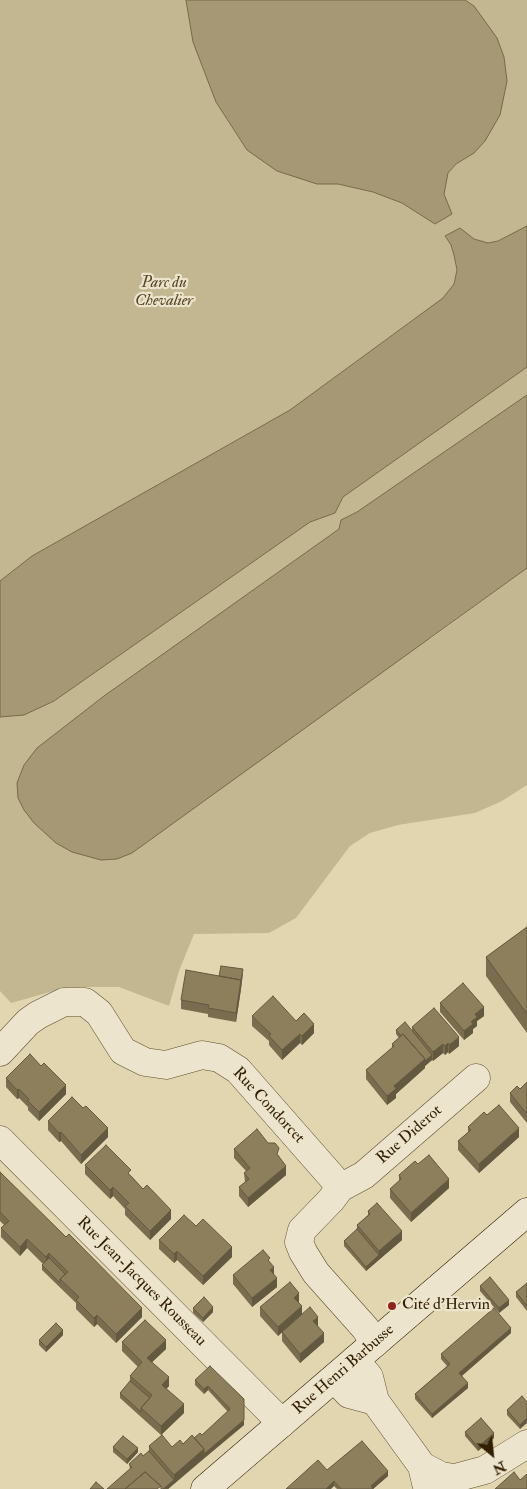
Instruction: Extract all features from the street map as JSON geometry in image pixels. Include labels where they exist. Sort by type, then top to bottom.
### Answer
[{"type":"street","name":"Rue Condorcet","points":[[0,1052],[28,1022],[38,1015],[64,1002],[85,1002],[99,1013],[123,1051],[145,1062],[166,1065],[202,1055],[219,1058],[238,1070],[340,1188]]},
{"type":"street","name":"Rue Diderot","points":[[340,1188],[364,1175],[476,1078]]},
{"type":"street","name":"Rue Jean-Jacques Rousseau","points":[[0,1140],[282,1423]]},
{"type":"street","points":[[340,1188],[302,1230],[299,1242],[316,1273],[364,1328],[365,1352],[375,1400],[424,1477],[441,1476],[455,1478],[484,1470],[527,1444]]},
{"type":"street","name":"Rue Henri Barbusse","points":[[219,1485],[282,1423],[527,1212]]},
{"type":"street","points":[[335,1379],[348,1394],[375,1400]]},
{"type":"green space","name":"Parc du Chevalier","points":[[0,0],[186,0],[193,42],[216,102],[247,150],[317,184],[338,184],[373,192],[402,203],[435,224],[448,173],[456,164],[474,153],[474,6],[465,0],[527,0],[527,226],[498,241],[488,243],[474,239],[460,229],[445,237],[451,245],[457,270],[454,284],[443,298],[290,410],[32,556],[0,581]]},
{"type":"green space","points":[[527,367],[527,395],[357,512],[341,520],[339,529],[273,576],[430,639],[527,568],[527,785],[502,801],[475,813],[398,825],[370,833],[350,846],[296,918],[269,933],[194,934],[179,971],[169,1006],[119,987],[68,987],[11,1003],[0,991],[0,717],[24,715],[54,701],[310,522],[335,513],[343,497]]},
{"type":"shaded area","points":[[186,0],[465,0],[474,6],[497,38],[504,57],[507,81],[500,115],[485,141],[474,153],[456,164],[448,173],[444,194],[452,214],[435,224],[402,203],[373,192],[338,184],[317,184],[277,171],[247,150],[216,102],[193,42]]},
{"type":"shaded area","points":[[527,226],[527,367],[343,497],[335,513],[310,522],[54,701],[24,715],[0,717],[0,581],[32,556],[290,410],[443,298],[454,284],[457,270],[451,245],[445,236],[460,228],[474,239],[488,243],[498,241]]},
{"type":"shaded area","points":[[527,395],[527,568],[132,853],[117,859],[101,860],[72,852],[56,843],[34,823],[18,798],[17,783],[24,765],[37,748],[104,696],[339,529],[341,520],[357,512]]},
{"type":"building","points":[[527,927],[527,1014],[486,957]]},
{"type":"building","points":[[221,966],[243,969],[241,980],[219,976]]},
{"type":"building","points":[[186,970],[241,980],[236,1013],[208,1008],[209,1005],[181,1000]]},
{"type":"building","points":[[463,983],[484,1007],[475,1014],[477,1017],[471,1022],[473,1024],[464,1031],[440,1003]]},
{"type":"building","points":[[273,996],[296,1021],[304,1013],[314,1024],[302,1036],[300,1034],[282,1050],[269,1036],[271,1034],[252,1016]]},
{"type":"building","points":[[434,1008],[459,1037],[449,1045],[448,1043],[445,1046],[443,1044],[433,1052],[412,1027]]},
{"type":"building","points":[[405,1022],[432,1055],[425,1061],[403,1034],[401,1036],[396,1030]]},
{"type":"building","points":[[403,1034],[425,1059],[394,1086],[396,1089],[387,1096],[366,1070],[394,1046],[392,1044]]},
{"type":"building","points":[[30,1054],[41,1066],[44,1063],[66,1085],[39,1112],[28,1101],[29,1099],[6,1078]]},
{"type":"building","points":[[527,1082],[527,1114],[510,1093],[517,1086],[520,1089]]},
{"type":"building","points":[[72,1097],[83,1108],[86,1106],[108,1128],[81,1155],[61,1132],[59,1133],[48,1121]]},
{"type":"building","points":[[499,1105],[519,1128],[479,1164],[458,1141],[471,1130],[468,1127],[484,1112],[487,1115]]},
{"type":"building","points":[[257,1129],[268,1143],[275,1143],[279,1148],[277,1154],[286,1166],[248,1198],[239,1187],[249,1179],[244,1173],[250,1168],[234,1149]]},
{"type":"building","points":[[106,1145],[131,1170],[128,1173],[143,1189],[147,1185],[171,1210],[150,1231],[125,1206],[129,1203],[113,1187],[110,1190],[85,1165]]},
{"type":"building","points":[[429,1155],[449,1179],[411,1213],[390,1189],[401,1179],[399,1175],[415,1161],[418,1164]]},
{"type":"building","points":[[0,1172],[66,1237],[69,1234],[142,1308],[116,1334],[97,1315],[94,1318],[76,1300],[79,1297],[60,1279],[68,1272],[49,1253],[46,1257],[27,1239],[20,1247],[1,1228],[9,1221],[0,1212]]},
{"type":"building","points":[[377,1203],[402,1231],[379,1251],[357,1225],[370,1214],[368,1211]]},
{"type":"building","points":[[184,1215],[196,1226],[203,1219],[232,1247],[203,1276],[177,1251],[174,1254],[159,1240]]},
{"type":"building","points":[[357,1229],[379,1255],[366,1267],[344,1241]]},
{"type":"building","points":[[263,1250],[270,1258],[268,1260],[274,1267],[270,1270],[277,1278],[252,1298],[233,1275]]},
{"type":"building","points":[[49,1258],[65,1274],[60,1279],[60,1283],[42,1265]]},
{"type":"building","points":[[490,1277],[509,1300],[499,1308],[480,1286]]},
{"type":"building","points":[[290,1282],[299,1293],[294,1298],[302,1306],[278,1327],[260,1307]]},
{"type":"building","points":[[527,1283],[527,1306],[516,1292]]},
{"type":"building","points":[[204,1297],[213,1307],[203,1318],[193,1308]]},
{"type":"building","points":[[310,1307],[318,1317],[313,1321],[324,1333],[300,1354],[282,1332]]},
{"type":"building","points":[[494,1308],[511,1328],[459,1373],[468,1383],[432,1414],[415,1394],[450,1364],[441,1354]]},
{"type":"building","points":[[145,1320],[166,1340],[147,1358],[169,1377],[162,1385],[184,1404],[161,1426],[141,1408],[152,1395],[130,1376],[142,1362],[122,1342]]},
{"type":"building","points":[[56,1323],[63,1330],[46,1347],[39,1340]]},
{"type":"building","points":[[210,1366],[244,1399],[244,1420],[204,1454],[204,1449],[194,1438],[200,1433],[202,1435],[230,1409],[208,1386],[204,1389],[195,1380]]},
{"type":"building","points":[[130,1381],[150,1398],[141,1408],[141,1412],[120,1393]]},
{"type":"building","points":[[522,1396],[527,1402],[527,1418],[520,1425],[507,1410]]},
{"type":"building","points":[[481,1418],[494,1433],[478,1447],[465,1432]]},
{"type":"building","points":[[162,1435],[172,1447],[180,1440],[183,1444],[192,1435],[204,1449],[174,1475],[149,1446]]},
{"type":"building","points":[[123,1436],[138,1448],[127,1459],[113,1447]]},
{"type":"building","points":[[362,1441],[388,1471],[371,1486],[373,1489],[341,1489],[334,1481],[326,1489],[286,1489],[318,1460],[327,1470]]},
{"type":"building","points":[[149,1451],[174,1480],[161,1489],[161,1486],[145,1472],[125,1489],[107,1489],[132,1467],[129,1464],[141,1453],[143,1456]]},
{"type":"building","points":[[145,1472],[161,1486],[157,1489],[125,1489]]},
{"type":"building","points":[[514,1472],[520,1480],[527,1474],[527,1489],[495,1489]]},
{"type":"building","points":[[96,1482],[104,1489],[90,1489]]},
{"type":"place","name":"Cité d'Hervin","points":[[392,1306]]}]
